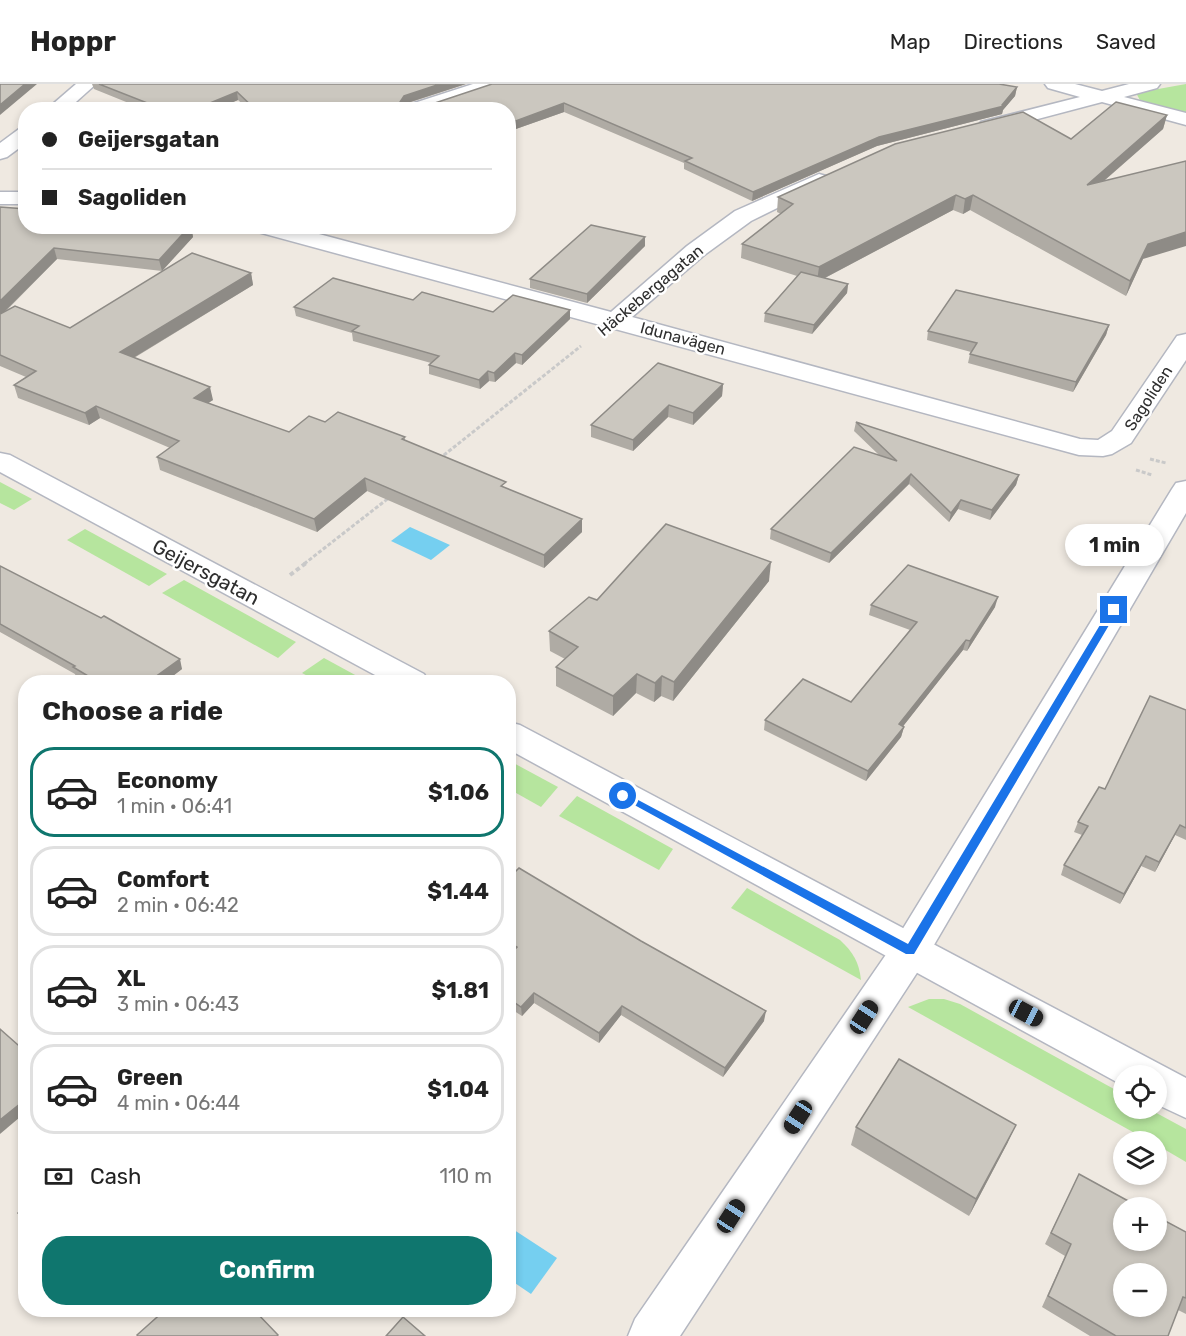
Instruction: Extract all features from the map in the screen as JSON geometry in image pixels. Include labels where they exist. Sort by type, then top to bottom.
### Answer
[{"type":"street","points":[[65,102],[87,84]]},
{"type":"street","points":[[436,102],[491,84]]},
{"type":"street","points":[[1054,84],[1186,119]]},
{"type":"street","points":[[963,132],[1151,84]]},
{"type":"street","points":[[0,153],[18,139]]},
{"type":"street","name":"Häckebergagatan","points":[[615,320],[695,251],[743,216],[834,174]]},
{"type":"street","points":[[0,198],[18,198]]},
{"type":"street","name":"Idunavägen","points":[[292,234],[1079,447],[1103,448]]},
{"type":"street","name":"Sagoliden","points":[[1103,448],[1122,437],[1186,341]]},
{"type":"street","name":"Geijersgatan","points":[[0,461],[400,675]]},
{"type":"street","points":[[652,1336],[910,951],[1186,489]]},
{"type":"street","points":[[516,738],[1122,1065]]},
{"type":"street","points":[[1167,1089],[1186,1099]]},
{"type":"path","name":"Häckebergagatan","points":[[437,460],[615,320]]},
{"type":"path","points":[[259,600],[390,497]]},
{"type":"green space","points":[[1186,84],[1186,114],[1141,102],[1136,93]]},
{"type":"green space","points":[[0,482],[32,499],[14,510],[0,503]]},
{"type":"green space","points":[[85,529],[167,574],[149,586],[67,540]]},
{"type":"green space","points":[[184,580],[296,642],[278,658],[162,593]]},
{"type":"green space","points":[[324,658],[355,675],[306,675],[302,673]]},
{"type":"green space","points":[[516,764],[558,787],[541,807],[516,793]]},
{"type":"green space","points":[[577,796],[673,849],[659,870],[559,816]]},
{"type":"green space","points":[[747,888],[840,940],[855,958],[861,980],[731,908]]},
{"type":"green space","points":[[929,999],[944,999],[960,1004],[1113,1088],[1113,1119],[1167,1119],[1186,1129],[1186,1162],[1167,1151],[1167,1131],[1131,1131],[908,1007]]},
{"type":"water","points":[[410,527],[450,545],[431,560],[391,541]]},
{"type":"water","points":[[516,1231],[557,1258],[531,1294],[516,1284]]},
{"type":"building","points":[[0,84],[25,84],[0,105]]},
{"type":"building","points":[[99,84],[440,84],[404,96],[400,102],[248,102],[237,92],[213,102],[145,102]]},
{"type":"building","points":[[492,84],[999,84],[1017,87],[1002,105],[1004,106],[879,137],[753,192],[685,161],[692,158],[564,103],[516,121],[516,102],[438,102]]},
{"type":"building","points":[[1116,102],[1167,115],[1087,185],[1186,161],[1186,232],[1148,244],[1130,281],[973,195],[965,199],[956,195],[819,267],[742,244],[793,204],[778,197],[895,144],[1023,112],[1071,139]]},
{"type":"building","points":[[0,207],[18,208],[18,234],[183,234],[159,260],[54,248],[0,301]]},
{"type":"building","points":[[591,225],[645,237],[587,294],[530,279]]},
{"type":"building","points":[[192,253],[251,273],[120,352],[210,387],[194,398],[289,432],[309,416],[325,422],[338,412],[405,437],[402,439],[506,482],[501,486],[582,519],[544,555],[365,478],[314,519],[157,457],[179,441],[96,406],[85,413],[14,385],[36,371],[0,355],[0,314],[15,306],[70,328]]},
{"type":"building","points":[[801,272],[848,284],[814,325],[765,313]]},
{"type":"building","points":[[333,278],[413,300],[422,292],[493,312],[513,295],[570,310],[522,355],[515,353],[494,373],[488,371],[479,380],[429,365],[439,356],[352,331],[359,326],[294,307]]},
{"type":"building","points":[[956,290],[1109,325],[1076,382],[970,354],[977,343],[928,331]]},
{"type":"building","points":[[658,363],[723,384],[693,413],[669,405],[633,440],[591,425]]},
{"type":"building","points":[[856,422],[1019,475],[992,510],[961,500],[951,513],[911,474],[831,553],[771,529],[854,447],[897,461]]},
{"type":"building","points":[[666,524],[771,562],[674,682],[662,676],[655,683],[637,674],[613,696],[556,667],[578,647],[549,631],[589,597],[597,600]]},
{"type":"building","points":[[908,565],[998,597],[970,641],[966,640],[899,724],[904,727],[868,771],[765,720],[803,679],[851,702],[917,622],[871,605]]},
{"type":"building","points":[[0,566],[101,618],[104,616],[180,659],[158,675],[86,675],[73,667],[75,666],[0,624]]},
{"type":"building","points":[[1150,696],[1186,710],[1186,828],[1180,825],[1159,862],[1146,856],[1124,894],[1064,865],[1088,826],[1078,822],[1099,787],[1105,789]]},
{"type":"building","points":[[519,868],[641,941],[766,1011],[725,1068],[622,1006],[599,1033],[534,993],[521,1007],[516,1004],[516,871]]},
{"type":"building","points":[[0,1029],[18,1045],[18,1105],[0,1120]]},
{"type":"building","points":[[899,1059],[1016,1125],[976,1199],[856,1127]]},
{"type":"building","points":[[1079,1174],[1121,1197],[1113,1197],[1113,1251],[1167,1251],[1167,1222],[1186,1232],[1186,1298],[1183,1297],[1168,1336],[1116,1336],[1048,1296],[1071,1244],[1051,1233]]},
{"type":"building","points":[[157,1317],[261,1317],[278,1335],[138,1336]]},
{"type":"building","points":[[403,1317],[425,1336],[386,1336]]},
{"type":"route","points":[[623,796],[910,951],[1114,610]]}]
